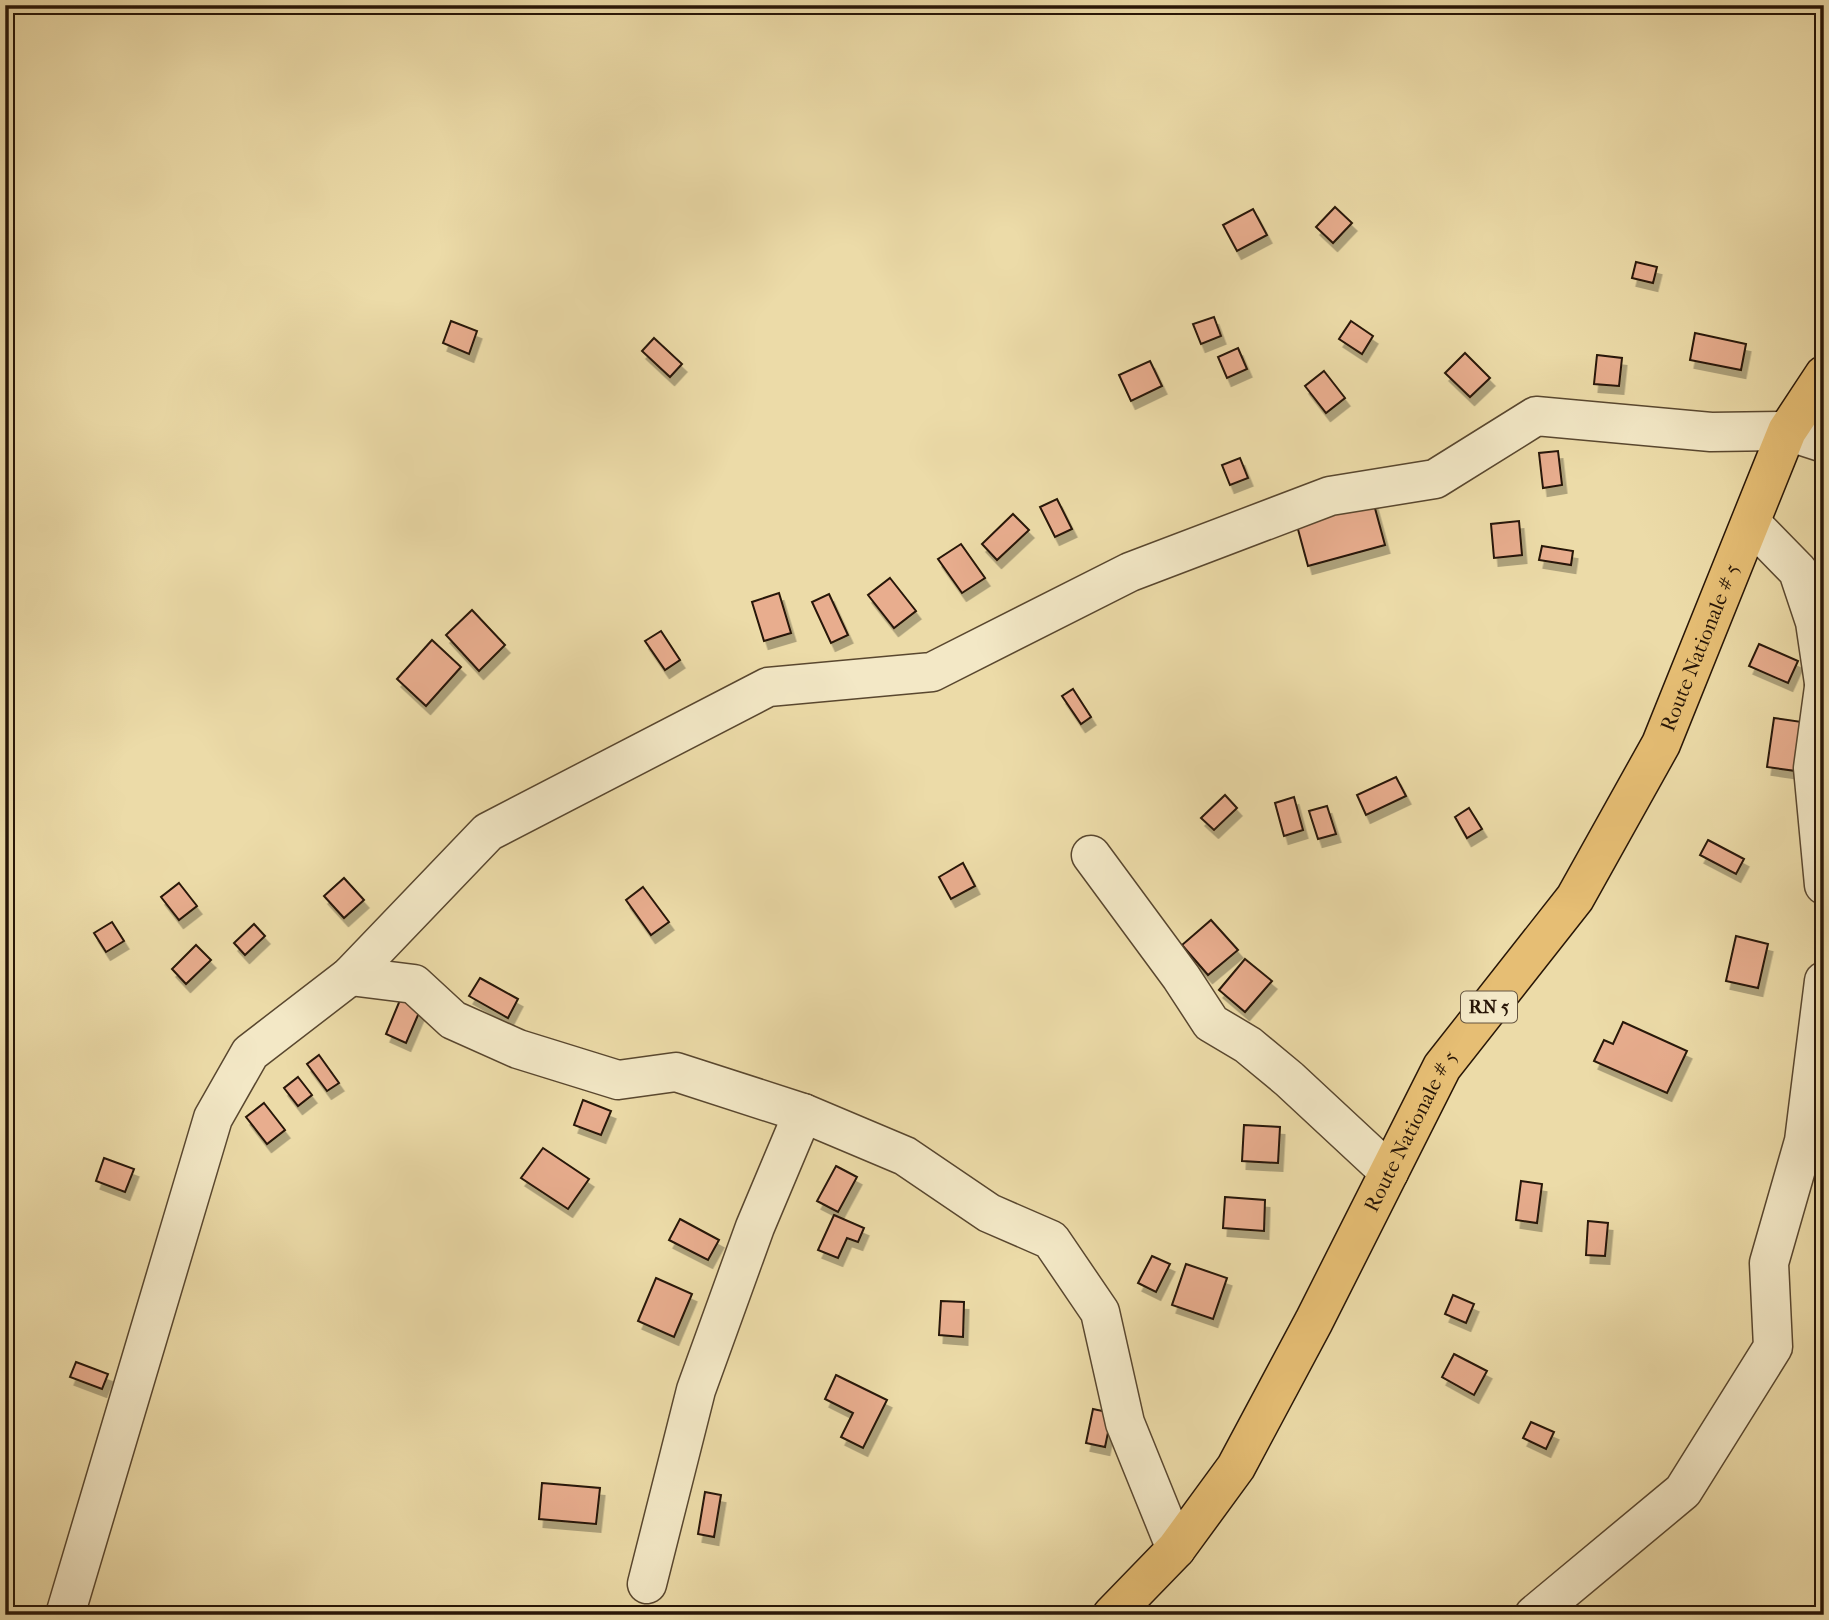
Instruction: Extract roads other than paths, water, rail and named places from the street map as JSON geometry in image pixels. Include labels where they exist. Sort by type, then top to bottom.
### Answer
[{"type":"main road","name":"Route Nationale # 5","points":[[1112,1615],[1176,1549],[1236,1467],[1314,1321],[1442,1067],[1582,886],[1661,744],[1787,430],[1824,375]]},
{"type":"street","points":[[65,1615],[213,1118],[250,1052],[350,976],[488,832],[768,687],[932,672],[1155,562],[1330,496],[1435,479],[1536,416],[1711,432],[1787,430],[1824,443]]},
{"type":"street","points":[[1751,523],[1798,571],[1815,622],[1824,685],[1813,768],[1824,885]]},
{"type":"street","points":[[1091,855],[1181,977],[1211,1023],[1248,1045],[1289,1079],[1389,1172]]},
{"type":"street","points":[[350,976],[414,984],[453,1020],[518,1049],[618,1080],[676,1072],[803,1113],[905,1156],[989,1213],[1051,1240],[1100,1312],[1125,1423],[1176,1549]]},
{"type":"street","points":[[1534,1615],[1683,1491],[1773,1347],[1769,1264],[1804,1141],[1824,981]]},
{"type":"street","points":[[648,1584],[696,1390],[755,1227],[803,1113]]}]
